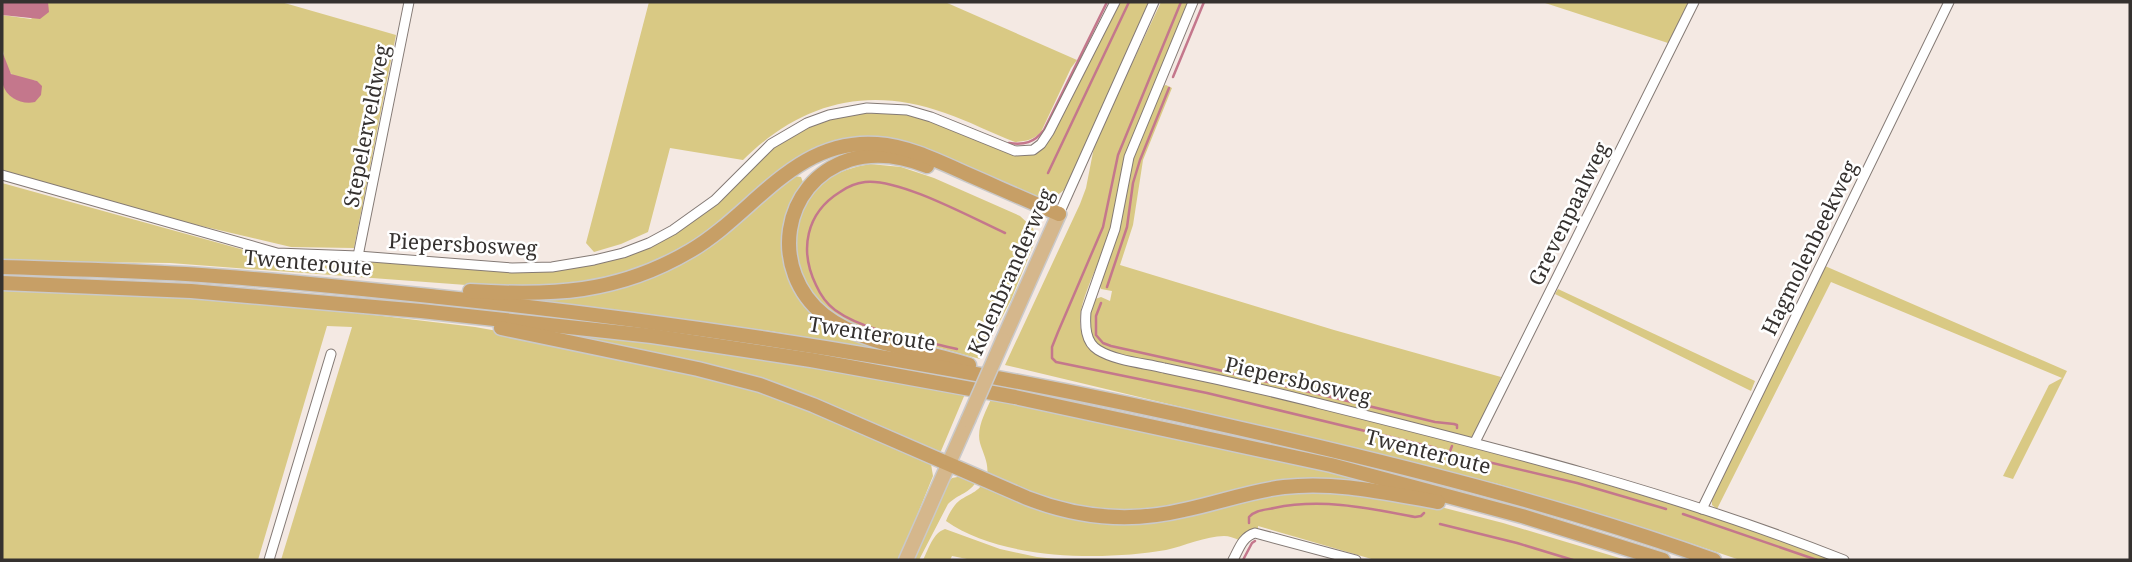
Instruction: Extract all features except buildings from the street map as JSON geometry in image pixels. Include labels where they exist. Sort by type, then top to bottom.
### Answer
[{"type":"highway","points":[[349,288],[412,287],[541,294],[576,291],[617,282],[643,274],[692,250],[803,161],[821,152],[850,144],[879,144],[912,151],[1057,219]]},
{"type":"highway","points":[[1014,380],[958,361],[870,338],[825,316],[806,297],[795,278],[789,252],[794,211],[807,189],[826,171],[850,160],[876,155],[918,163],[1057,219]]},
{"type":"highway","name":"Twenteroute","points":[[2,267],[190,274],[514,305],[733,333],[1014,380],[1145,407],[1442,476],[1576,514],[1714,560]]},
{"type":"highway","name":"Twenteroute","points":[[2,283],[191,291],[421,311],[652,336],[811,360],[958,386],[1331,465],[1522,516],[1663,560]]},
{"type":"highway","points":[[421,311],[698,369],[760,385],[813,405],[1045,505],[1072,513],[1131,518],[1166,515],[1258,491],[1319,485],[1377,491],[1522,516]]},
{"type":"main road","name":"Kolenbranderweg","points":[[906,560],[1057,219]]},
{"type":"street","name":"Stepelerveldweg","points":[[358,256],[409,2]]},
{"type":"street","name":"Piepersbosweg","points":[[2,175],[277,253],[358,256],[512,268],[552,267],[594,260],[649,243],[698,214],[756,158],[789,132],[807,123],[848,110],[907,110],[931,117],[1007,149],[1024,152],[1033,149],[1041,144],[1049,132],[1115,2]]},
{"type":"street","name":"Kolenbranderweg","points":[[1057,219],[1154,2]]},
{"type":"street","name":"Piepersbosweg","points":[[1193,2],[1129,157],[1115,229],[1086,312],[1088,339],[1095,349],[1121,358],[1278,393],[1475,442],[1702,509],[1843,560]]},
{"type":"street","name":"Grevenpaalweg","points":[[1475,442],[1694,2]]},
{"type":"street","name":"Hagmolenbeekweg","points":[[1702,509],[1949,2]]},
{"type":"street","points":[[269,560],[331,354]]},
{"type":"street","points":[[1233,560],[1242,542],[1255,533],[1356,560]]},
{"type":"shaded area","points":[[2,2],[48,2],[49,12],[40,19],[2,15]]},
{"type":"shaded area","points":[[48,2],[281,2],[396,35],[354,248],[291,247],[163,217],[2,171],[2,83],[13,98],[37,81],[16,77],[9,71],[3,48],[2,15],[31,19]]},
{"type":"shaded area","points":[[649,2],[945,2],[1077,60],[1041,132],[1026,141],[1015,142],[954,116],[916,105],[862,101],[836,105],[812,113],[765,140],[743,160],[670,148],[648,232],[594,252],[586,243]]},
{"type":"shaded area","points":[[1119,2],[1150,2],[1095,127],[1064,190],[1055,197],[1043,199],[1030,195],[945,157],[822,147],[680,250],[625,276],[534,290],[170,263],[2,261],[2,183],[270,257],[552,271],[597,264],[666,237],[771,148],[813,123],[859,113],[902,114],[937,123],[1009,153],[1044,146],[1052,137]]},
{"type":"shaded area","points":[[1161,2],[1190,2],[1126,156],[1112,225],[1082,308],[1081,331],[1089,346],[1098,354],[1103,358],[1464,444],[1646,496],[1831,560],[1740,560],[1498,484],[1005,365],[1080,204],[1095,142]]},
{"type":"shaded area","points":[[1542,2],[1689,2],[1668,43]]},
{"type":"shaded area","points":[[2,51],[11,74],[37,81],[42,86],[41,95],[35,102],[16,100],[5,90]]},
{"type":"shaded area","points":[[1163,86],[1172,88],[1143,160],[1133,225],[1120,265],[1501,377],[1471,438],[1118,355],[1096,345],[1090,317],[1095,299],[1101,297],[1110,301],[1112,291],[1101,289],[1099,284],[1129,166]]},
{"type":"shaded area","points":[[870,164],[901,167],[934,178],[1020,216],[1033,228],[1036,239],[1011,300],[980,359],[851,323],[824,307],[808,288],[796,255],[796,231],[803,207],[809,196],[826,180],[846,170]]},
{"type":"shaded area","points":[[794,176],[801,177],[804,185],[791,211],[803,302],[885,347],[885,351],[770,331],[542,301],[542,298],[640,279]]},
{"type":"shaded area","points":[[1825,266],[2067,371],[2013,479],[2003,476],[2049,385],[2062,378],[1831,282],[1717,509],[1712,505],[1712,498]]},
{"type":"shaded area","points":[[2,287],[265,302],[475,327],[542,339],[731,380],[926,457],[931,464],[933,476],[899,560],[281,560],[352,327],[327,326],[258,560],[2,560]]},
{"type":"shaded area","points":[[1558,289],[1755,381],[1751,391],[1555,294]]},
{"type":"shaded area","points":[[538,328],[783,362],[965,394],[941,451],[937,453],[822,404]]},
{"type":"shaded area","points":[[992,397],[1429,497],[1333,482],[1154,513],[1076,509],[987,477],[987,464],[979,431]]},
{"type":"shaded area","points":[[963,476],[977,480],[971,488],[948,504],[919,560],[912,560],[946,485],[952,478]]},
{"type":"shaded area","points":[[983,483],[1082,517],[1326,489],[1433,505],[1626,560],[1375,560],[1258,526],[1258,529],[1247,532],[1239,540],[1217,536],[1140,554],[1053,554],[995,544],[946,521],[958,502]]},
{"type":"shaded area","points":[[945,529],[1000,549],[1066,560],[972,560],[952,556],[950,560],[923,560],[934,537]]},
{"type":"waterway","points":[[1009,143],[1028,142],[1044,130],[1107,2]]},
{"type":"waterway","points":[[1048,173],[1129,2]]},
{"type":"waterway","points":[[1181,2],[1118,155],[1103,227],[1052,347],[1052,358],[1056,362],[1207,393],[1436,448]]},
{"type":"waterway","points":[[1173,77],[1204,2]]},
{"type":"waterway","points":[[1107,287],[1127,227],[1133,183],[1140,160],[1169,88]]},
{"type":"waterway","points":[[957,349],[877,330],[847,318],[832,308],[818,288],[808,259],[807,246],[813,221],[820,210],[846,188],[855,184],[879,182],[916,192],[1005,233]]},
{"type":"waterway","points":[[1101,303],[1096,316],[1096,335],[1103,343],[1111,346],[1435,422],[1454,424],[1457,428]]},
{"type":"waterway","points":[[1447,459],[1452,446]]},
{"type":"waterway","points":[[1463,456],[1577,483],[1666,509]]},
{"type":"waterway","points":[[1249,523],[1249,517],[1257,512],[1292,505],[1345,505],[1415,517],[1424,513]]},
{"type":"waterway","points":[[1683,514],[1817,560]]},
{"type":"waterway","points":[[1440,524],[1573,560]]},
{"type":"waterway","points":[[1243,560],[1255,541]]}]
